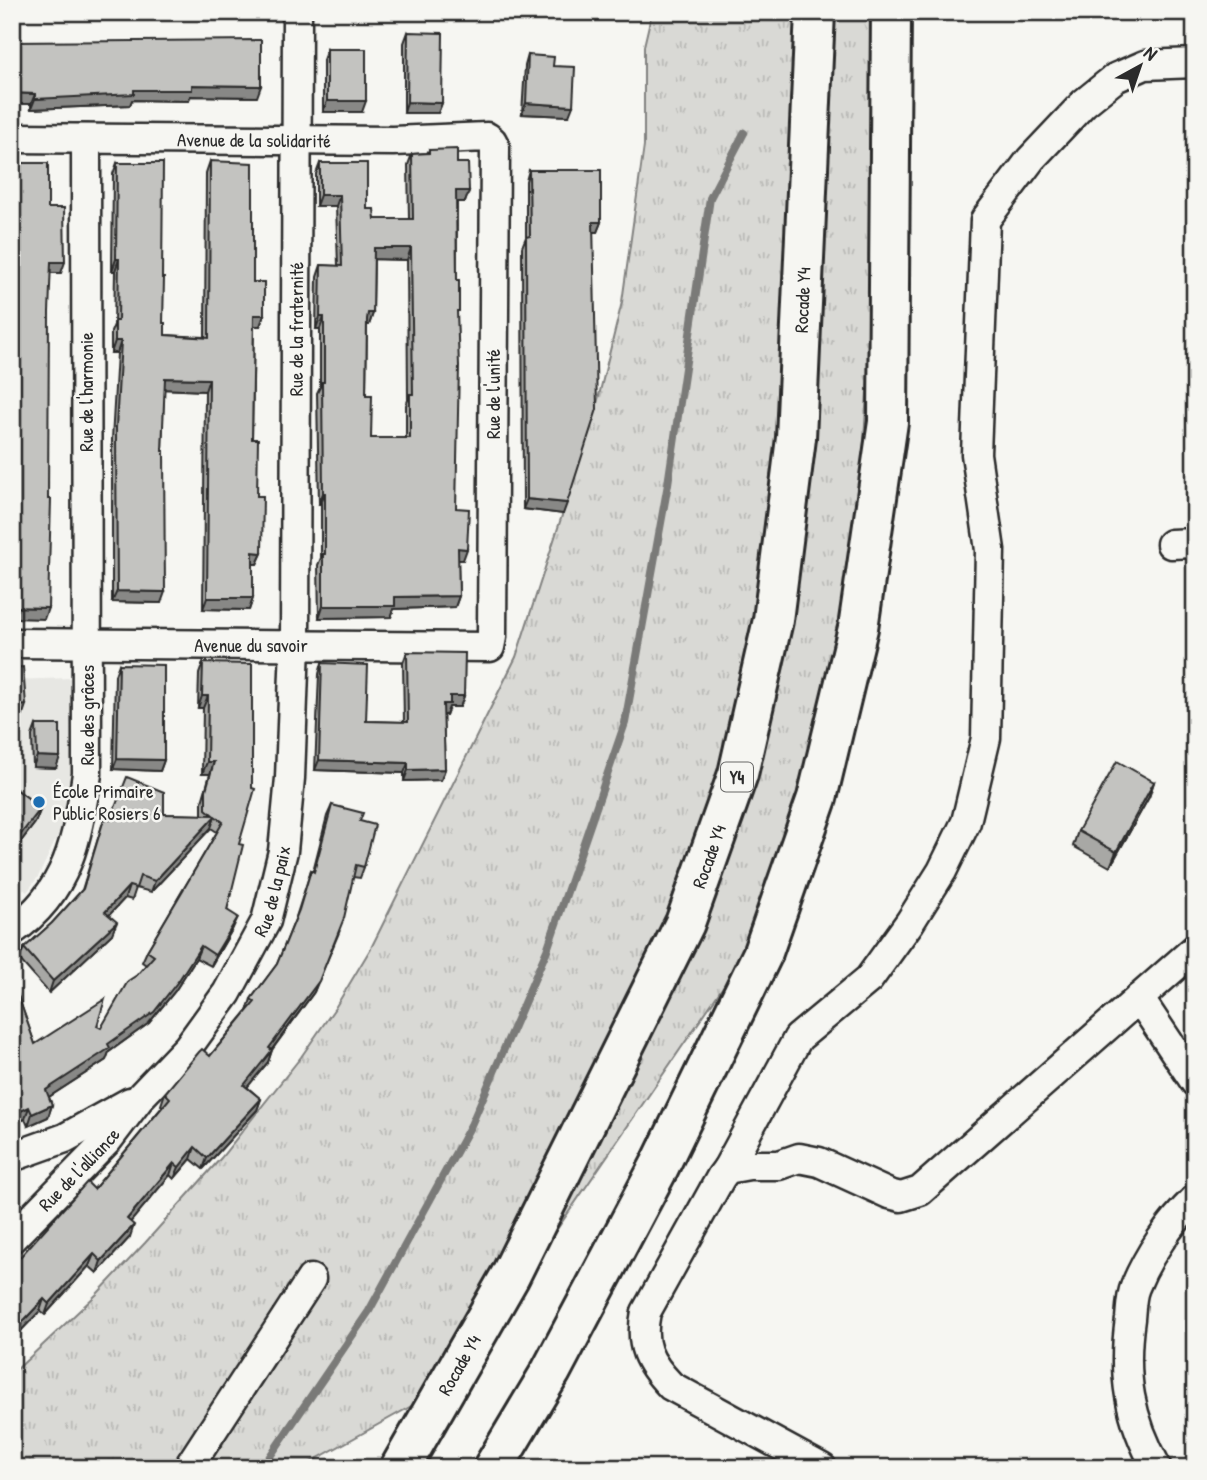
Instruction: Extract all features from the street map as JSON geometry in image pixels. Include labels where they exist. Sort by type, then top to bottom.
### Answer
[{"type":"highway","name":"Rocade Y4","points":[[400,1468],[510,1276],[685,923],[738,774],[773,621],[796,438],[815,12]]},
{"type":"highway","points":[[493,1468],[551,1371],[677,1129],[762,955],[817,798],[858,628],[888,422],[891,12]]},
{"type":"street","name":"Rue de la fraternité","points":[[295,645],[297,12]]},
{"type":"street","points":[[822,1468],[671,1386],[653,1368],[643,1343],[642,1328],[646,1312],[798,1038],[869,979],[942,871],[966,822],[986,738],[990,550],[976,454],[985,220],[1031,159],[1084,103],[1115,78],[1145,65],[1195,63]]},
{"type":"street","name":"Avenue de la solidarité","points":[[12,138],[393,141],[487,137],[492,141]]},
{"type":"street","name":"Rue de l'harmonie","points":[[86,139],[86,644]]},
{"type":"street","name":"Rue de l'unité","points":[[490,647],[495,148],[492,141]]},
{"type":"street","name":"Avenue du savoir","points":[[12,643],[490,647]]},
{"type":"street","name":"Rue des grâces","points":[[12,931],[28,920],[62,879],[78,832],[87,774],[86,644]]},
{"type":"street","name":"Rue de la paix","points":[[142,1095],[188,1047],[219,1004],[266,921],[284,851],[295,645]]},
{"type":"street","points":[[727,1169],[749,1165],[779,1165],[799,1158],[819,1162],[889,1194],[901,1197],[920,1191],[1195,949]]},
{"type":"street","points":[[1139,998],[1195,1082]]},
{"type":"street","points":[[12,1157],[65,1138],[142,1095]]},
{"type":"street","name":"Rue de l'alliance","points":[[12,1238],[107,1141],[142,1095]]},
{"type":"street","points":[[1157,1468],[1130,1405],[1125,1349],[1134,1289],[1179,1214],[1195,1199]]},
{"type":"street","points":[[188,1468],[311,1279]]},
{"type":"shaded area","name":"École Primaire Public Rosiers 6","points":[[71,678],[70,774],[61,829],[38,877],[27,892],[12,880],[12,680]]},
{"type":"green space","points":[[652,12],[901,12],[888,56],[856,568],[803,870],[451,1384],[300,1468],[12,1468],[12,1374],[97,1294],[145,1243],[221,1158],[301,1057],[335,1008],[371,948],[516,657],[593,420],[622,302],[644,146],[644,46]]},
{"type":"building","points":[[408,32],[443,33],[442,103],[407,102]]},
{"type":"building","points":[[261,40],[261,86],[192,85],[192,90],[134,90],[134,94],[35,99],[35,94],[12,93],[12,42]]},
{"type":"building","points":[[327,49],[366,49],[366,101],[327,101]]},
{"type":"building","points":[[528,55],[554,57],[553,66],[575,67],[573,106],[526,103]]},
{"type":"building","points":[[457,149],[457,163],[468,163],[469,191],[456,191],[459,366],[456,508],[469,509],[467,549],[458,548],[459,596],[395,597],[395,606],[323,606],[324,317],[320,317],[321,265],[342,266],[340,195],[320,195],[320,163],[367,163],[367,209],[374,209],[375,219],[413,219],[412,154],[429,153],[429,150]],"holes":[[[374,248],[411,248],[413,394],[410,394],[410,438],[371,438],[372,395],[366,395],[367,319],[368,313],[373,313]]]},
{"type":"building","points":[[210,161],[253,163],[253,282],[264,282],[264,315],[254,315],[252,439],[258,439],[257,496],[263,496],[262,553],[253,552],[253,598],[207,598],[209,379],[165,378],[162,451],[165,592],[117,591],[116,428],[121,341],[115,341],[119,259],[116,259],[117,163],[163,163],[162,278],[165,335],[209,338]]},
{"type":"building","points":[[12,163],[48,163],[48,208],[64,208],[65,262],[51,262],[49,312],[48,499],[51,499],[48,608],[12,607]]},
{"type":"building","points":[[529,170],[601,170],[601,222],[593,222],[597,409],[567,503],[527,499],[526,237],[530,236]]},
{"type":"building","points":[[407,652],[465,653],[464,696],[450,696],[450,704],[443,704],[445,769],[408,770],[408,763],[319,760],[322,663],[368,665],[366,721],[408,722]]},
{"type":"building","points":[[203,663],[252,664],[252,788],[255,789],[239,844],[243,845],[227,910],[238,917],[215,955],[201,946],[154,1012],[108,1044],[110,1048],[46,1090],[52,1105],[32,1114],[29,1107],[12,1115],[12,979],[35,1044],[105,999],[97,1026],[101,1028],[128,981],[154,956],[147,951],[223,822],[215,816],[155,881],[140,876],[136,888],[129,886],[105,912],[117,922],[53,981],[24,948],[52,923],[83,889],[104,819],[110,820],[127,777],[164,792],[164,814],[213,815],[206,809],[206,790],[214,762],[207,762],[208,696],[202,696]]},
{"type":"building","points":[[119,664],[164,665],[164,760],[117,759]]},
{"type":"building","points":[[23,667],[26,705],[12,706],[12,668]]},
{"type":"building","points":[[36,725],[60,725],[60,757],[37,756]]},
{"type":"building","points":[[1117,761],[1154,782],[1116,852],[1078,831]]},
{"type":"building","points":[[12,786],[41,808],[17,839],[12,835]]},
{"type":"building","points":[[332,805],[363,813],[360,821],[375,825],[364,867],[356,865],[344,918],[319,981],[269,1048],[272,1050],[244,1085],[261,1099],[207,1158],[195,1147],[179,1167],[174,1163],[127,1219],[134,1225],[101,1261],[94,1254],[49,1304],[44,1299],[12,1333],[12,1266],[87,1182],[94,1189],[170,1098],[165,1093],[199,1052],[202,1049],[210,1056],[255,1002],[251,999],[277,964],[299,910],[311,870],[314,872]]},
{"type":"waterway","points":[[262,1468],[369,1311],[471,1125],[547,950],[625,723],[668,484],[710,198],[744,133]]},
{"type":"place","name":"École Primaire Public Rosiers 6","points":[[39,802]]}]
